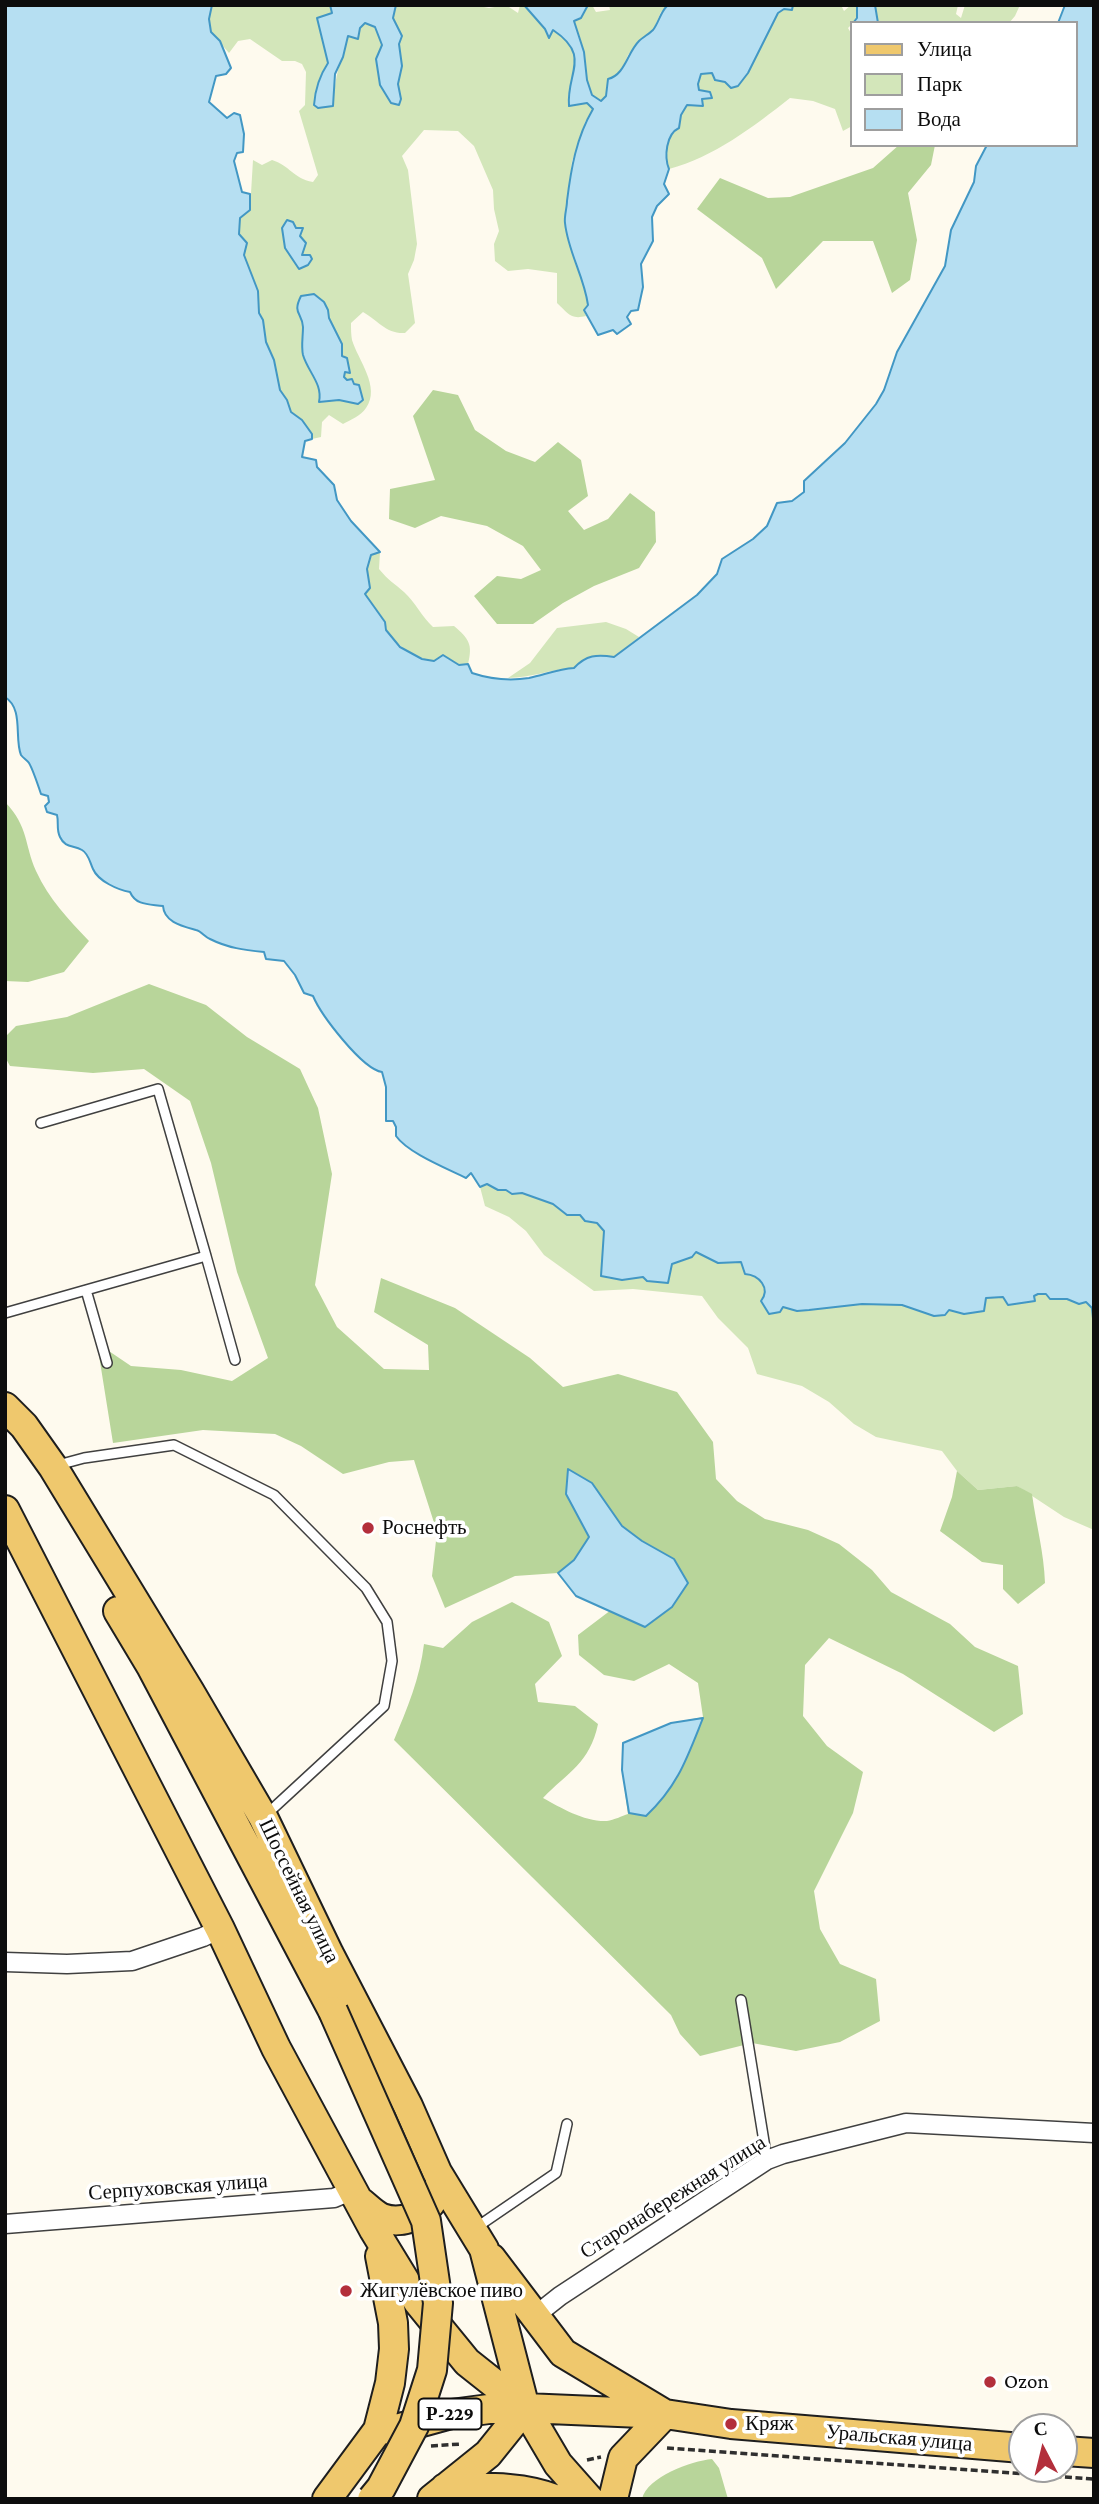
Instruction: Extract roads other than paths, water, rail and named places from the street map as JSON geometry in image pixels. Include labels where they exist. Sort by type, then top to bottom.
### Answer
[{"type":"main road","name":"Шоссейная улица","points":[[5,1408],[24,1426],[53,1467],[263,1817],[329,1954],[408,2106],[437,2172],[478,2239],[525,2408]]},
{"type":"main road","name":"Шоссейная улица","points":[[5,1423],[151,1666],[333,2011],[426,2221],[438,2303],[432,2370],[414,2426],[381,2488],[372,2499]]},
{"type":"main road","points":[[5,1510],[220,1929],[276,2048],[374,2230],[418,2302],[467,2362],[525,2408],[558,2464],[589,2499]]},
{"type":"main road","points":[[355,2195],[379,2217],[398,2221],[420,2214],[429,2206],[435,2196],[437,2172]]},
{"type":"main road","points":[[340,2496],[378,2430],[390,2383],[394,2349],[388,2290],[374,2230]]},
{"type":"main road","points":[[478,2239],[563,2353],[665,2414],[623,2458],[613,2499]]},
{"type":"main road","name":"Уральская улица","points":[[525,2408],[665,2414],[731,2424],[1008,2447]]},
{"type":"main road","name":"Р-229","points":[[378,2430],[400,2428],[451,2414],[525,2408]]},
{"type":"main road","name":"Р-229","points":[[439,2493],[488,2454],[525,2408]]},
{"type":"main road","points":[[439,2493],[505,2488],[540,2493],[555,2499]]},
{"type":"street","points":[[5,1962],[66,1964],[132,1961],[220,1929]]},
{"type":"street","name":"Старонабережная улица","points":[[536,2315],[560,2296],[767,2160],[888,2125],[906,2123],[1094,2133]]},
{"type":"street","name":"Серпуховская улица","points":[[5,2224],[355,2195]]},
{"type":"lane","points":[[41,1123],[158,1089],[236,1360]]},
{"type":"lane","points":[[5,1313],[206,1256]]},
{"type":"lane","points":[[86,1290],[107,1363]]},
{"type":"lane","points":[[53,1467],[84,1458],[174,1445],[274,1495],[366,1588],[387,1622],[392,1661],[384,1706],[263,1817]]},
{"type":"lane","points":[[741,2000],[767,2160]]},
{"type":"lane","points":[[478,2239],[556,2173],[567,2124]]},
{"type":"water","points":[[5,5],[212,5],[209,19],[211,32],[220,41],[231,68],[226,74],[216,76],[209,102],[227,118],[234,113],[240,115],[244,134],[243,152],[237,153],[234,161],[242,192],[250,194],[250,210],[240,218],[239,234],[247,243],[244,255],[258,291],[259,313],[263,320],[266,342],[274,360],[280,390],[291,412],[302,420],[312,434],[312,439],[305,441],[302,457],[316,460],[317,467],[334,485],[337,500],[351,521],[380,552],[371,555],[367,569],[370,588],[365,594],[385,622],[386,630],[400,647],[422,659],[434,661],[443,655],[459,665],[468,664],[472,673],[479,675],[515,679],[574,668],[592,656],[614,657],[697,595],[717,574],[722,559],[753,539],[767,526],[777,503],[792,501],[804,492],[804,481],[845,443],[884,390],[897,352],[945,266],[951,230],[974,182],[976,166],[986,147],[1078,147],[1078,21],[1059,21],[1065,5],[1094,5],[1094,1329],[1092,1308],[1086,1302],[1079,1304],[1067,1299],[1050,1299],[1046,1294],[1034,1296],[1035,1301],[1008,1305],[1003,1297],[986,1298],[984,1311],[964,1314],[949,1310],[945,1315],[934,1316],[902,1305],[862,1304],[797,1311],[783,1307],[780,1312],[769,1314],[761,1301],[765,1291],[762,1283],[745,1274],[741,1262],[718,1263],[696,1252],[692,1257],[672,1264],[668,1283],[647,1281],[643,1277],[622,1280],[601,1276],[604,1231],[597,1223],[585,1221],[580,1215],[567,1215],[553,1204],[522,1193],[512,1194],[487,1184],[480,1187],[471,1173],[466,1178],[428,1160],[402,1142],[396,1136],[393,1121],[386,1121],[386,1087],[382,1072],[353,1052],[313,996],[304,993],[284,961],[266,959],[264,952],[223,945],[170,920],[163,906],[140,902],[130,892],[104,881],[84,852],[62,841],[57,815],[47,812],[45,806],[49,802],[48,796],[41,794],[28,762],[21,755],[17,716],[11,702],[5,697]]},
{"type":"water","points":[[330,5],[396,5],[393,18],[402,36],[399,44],[402,66],[398,84],[401,99],[399,105],[391,103],[380,85],[376,59],[382,45],[375,27],[365,23],[360,28],[358,39],[348,36],[335,74],[333,106],[318,108],[314,105],[318,83],[328,63],[317,18],[332,13]]},
{"type":"water","points":[[524,5],[588,5],[581,18],[574,21],[584,52],[587,80],[592,95],[601,101],[606,96],[608,79],[618,73],[635,46],[653,30],[667,6],[793,5],[792,10],[784,9],[778,13],[748,73],[738,86],[731,88],[725,82],[715,80],[712,73],[701,74],[699,90],[710,92],[712,98],[702,99],[703,106],[687,105],[681,115],[679,128],[671,135],[667,152],[669,169],[664,184],[669,194],[657,206],[652,217],[653,241],[641,264],[643,287],[638,310],[631,311],[627,317],[631,324],[617,334],[613,330],[598,335],[584,310],[588,305],[586,294],[569,244],[565,223],[575,154],[593,109],[587,103],[569,106],[575,65],[572,48],[553,30],[549,38],[545,29]]},
{"type":"water","points":[[857,5],[875,5],[878,21],[855,21]]},
{"type":"water","points":[[287,220],[293,222],[296,228],[303,228],[300,236],[306,243],[302,255],[310,255],[312,259],[308,265],[299,269],[285,248],[282,228]]},
{"type":"water","points":[[314,294],[324,302],[342,344],[342,356],[347,358],[350,373],[345,372],[344,377],[359,385],[363,400],[358,404],[339,400],[319,402],[319,389],[303,355],[303,327],[297,310],[301,296]]},
{"type":"water","points":[[568,1469],[592,1483],[622,1526],[674,1559],[688,1583],[672,1607],[645,1627],[576,1596],[558,1573],[574,1560],[589,1537],[566,1494]]},
{"type":"water","points":[[703,1718],[680,1771],[666,1794],[646,1816],[629,1813],[622,1770],[623,1743],[671,1723]]},
{"type":"place","name":"Роснефть","points":[[368,1528]]},
{"type":"place","name":"Жигулёвское пиво","points":[[346,2291]]},
{"type":"place","name":"Ozon","points":[[990,2382]]},
{"type":"place","name":"Кряж","points":[[731,2424]]}]
